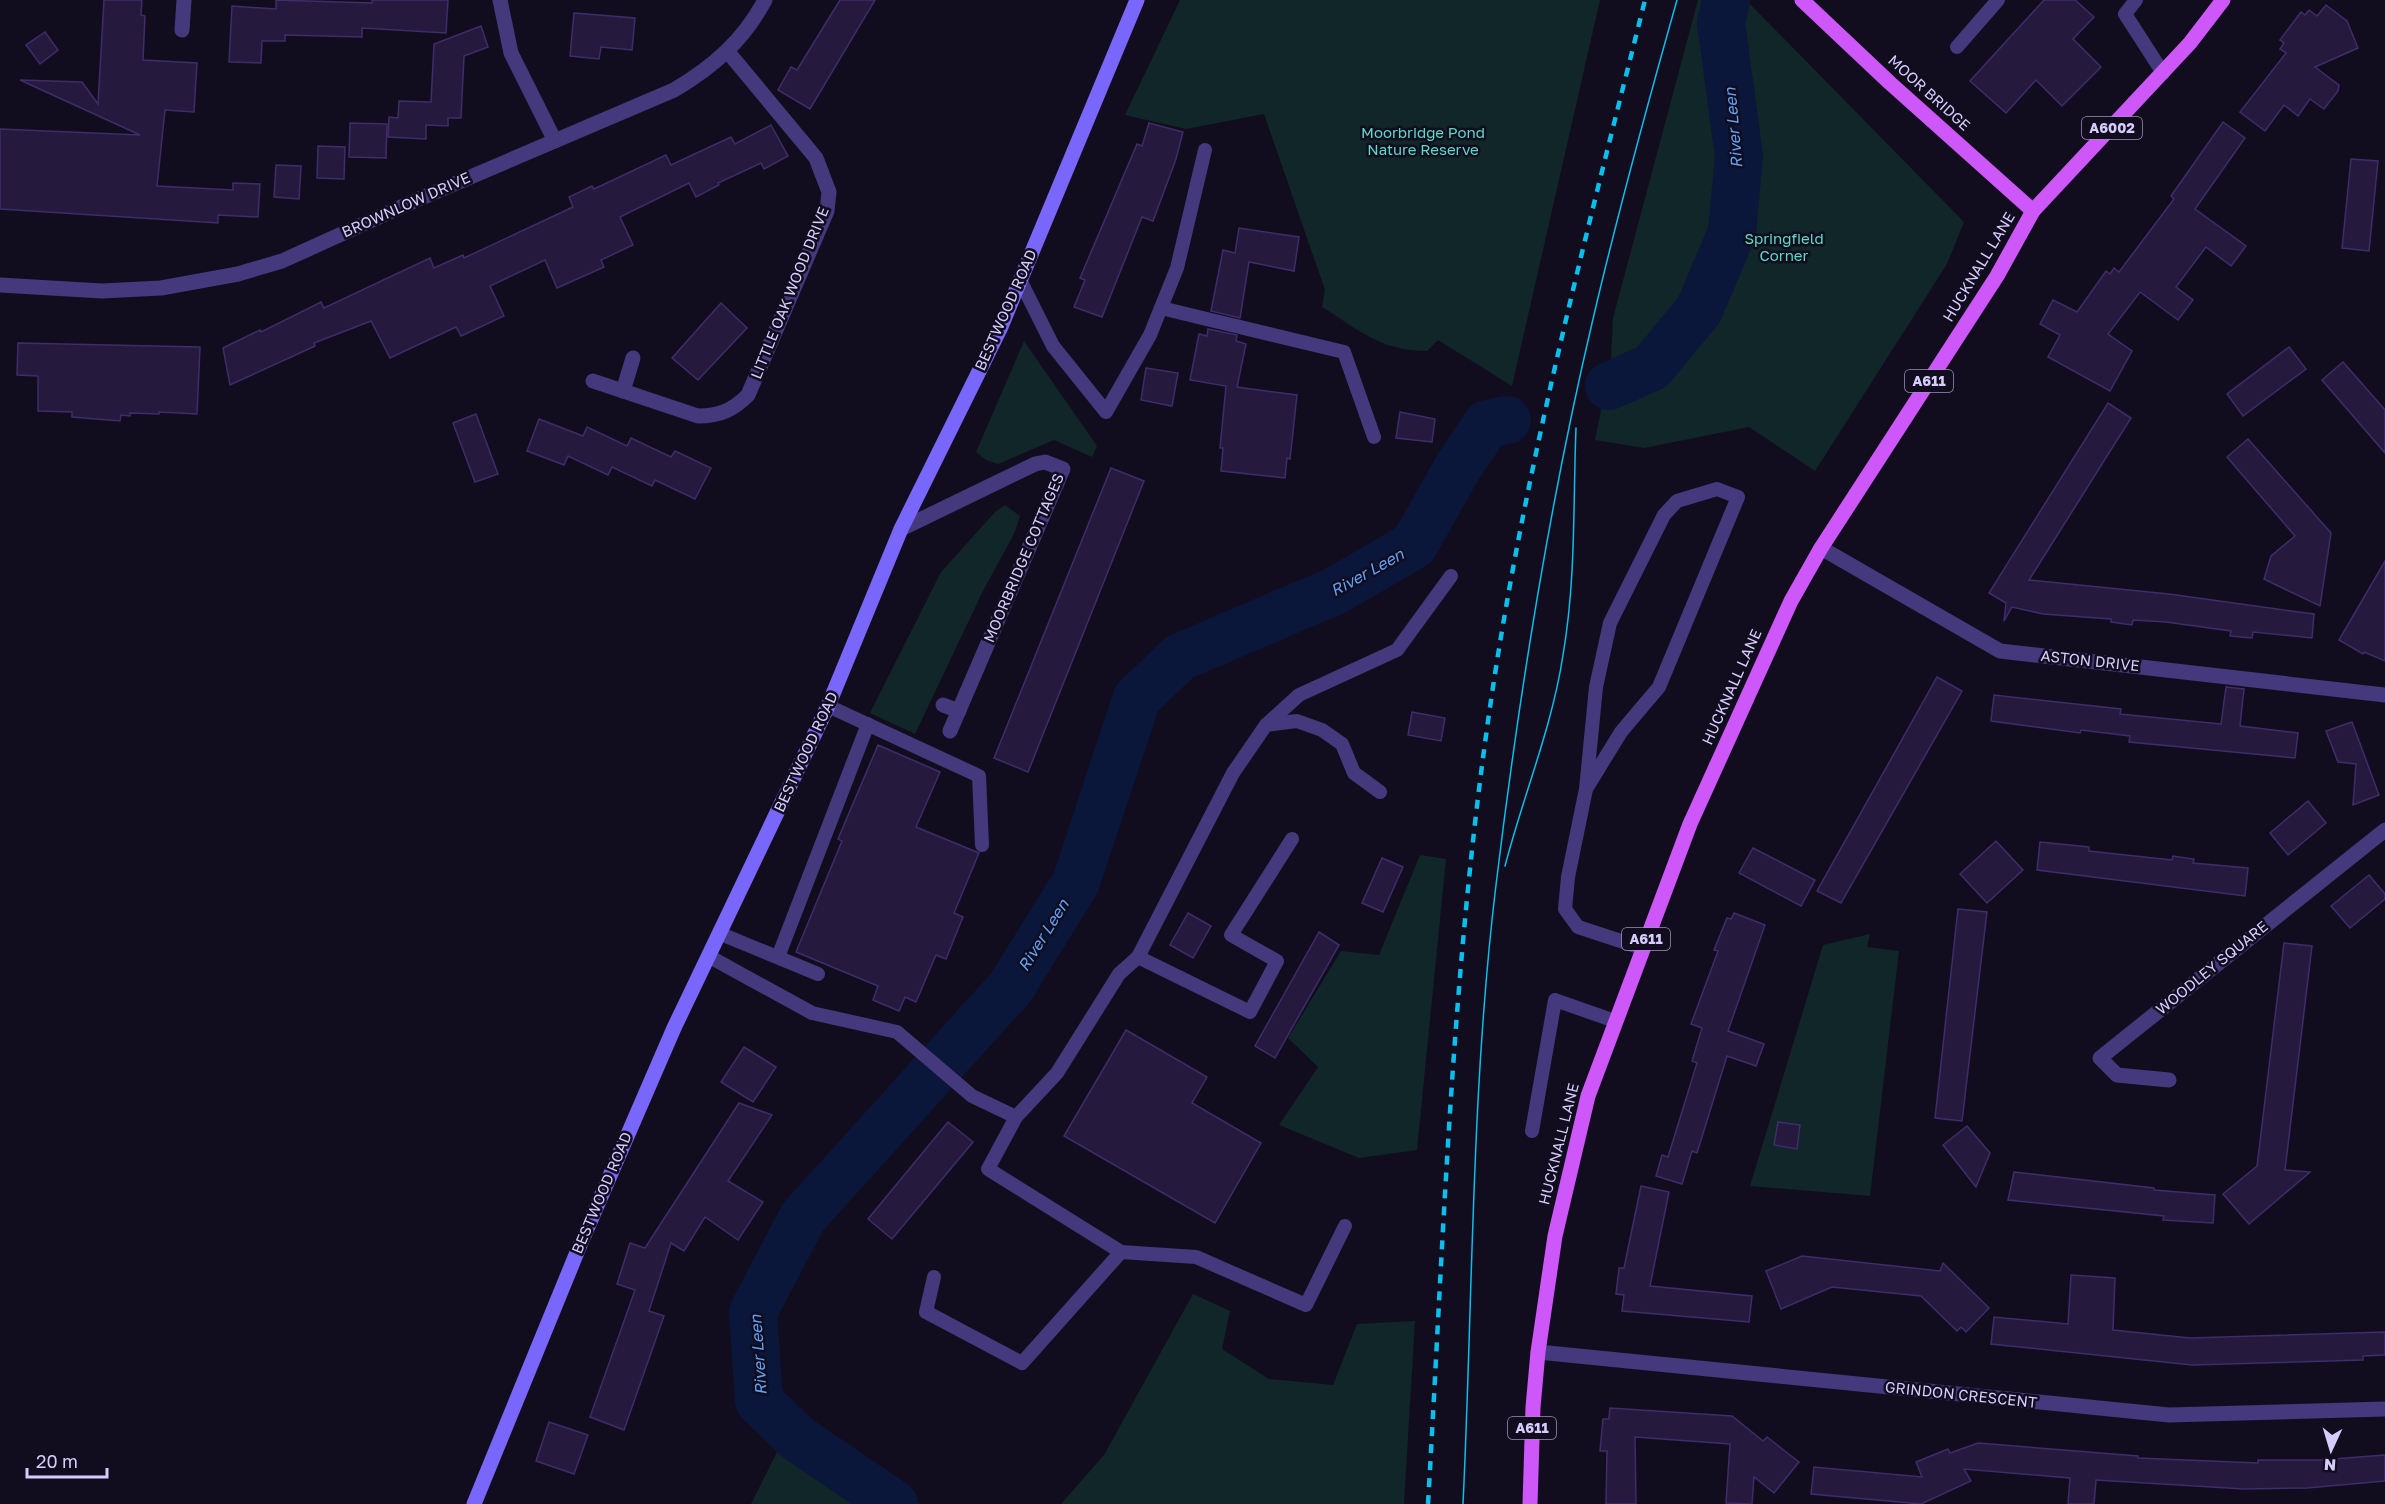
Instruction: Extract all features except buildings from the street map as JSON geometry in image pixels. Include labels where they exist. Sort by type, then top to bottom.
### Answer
[{"type":"main road","name":"BESTWOOD ROAD","points":[[474,1504],[580,1245],[674,1028],[721,934],[828,706],[901,529],[995,339],[1137,0]]},
{"type":"main road","name":"MOOR BRIDGE","points":[[1802,0],[1890,83],[2033,211]]},
{"type":"main road","name":"HUCKNALL LANE","points":[[1530,1504],[1533,1407],[1538,1352],[1555,1236],[1588,1096],[1690,824],[1791,601],[1821,548],[1997,276],[2033,211],[2163,73],[2190,43],[2223,0]]},
{"type":"street","points":[[182,30],[184,0]]},
{"type":"street","points":[[500,0],[511,53],[555,141]]},
{"type":"street","name":"BROWNLOW DRIVE","points":[[0,285],[102,291],[161,288],[238,274],[282,261],[412,202],[674,90],[705,72],[728,52],[744,34],[765,0]]},
{"type":"street","name":"LITTLE OAK WOOD DRIVE","points":[[593,381],[698,416],[715,416],[735,408],[748,395],[827,211],[829,192],[816,158],[728,52]]},
{"type":"street","points":[[623,391],[633,358]]},
{"type":"street","name":"MOORBRIDGE COTTAGES","points":[[901,529],[1035,464],[1045,462],[1063,469],[950,732]]},
{"type":"street","name":"ASTON DRIVE","points":[[1821,548],[2000,651],[2385,695]]},
{"type":"street","points":[[943,705],[959,711]]},
{"type":"street","name":"WOODLEY SQUARE","points":[[2169,1080],[2117,1076],[2100,1058],[2385,830]]},
{"type":"street","name":"GRINDON CRESCENT","points":[[1538,1352],[2169,1415],[2385,1409]]},
{"type":"lane","points":[[1957,47],[1998,0]]},
{"type":"lane","points":[[2136,0],[2125,14],[2163,73]]},
{"type":"lane","points":[[1020,280],[1053,346],[1106,412],[1150,335],[1177,268],[1205,150]]},
{"type":"lane","points":[[1161,308],[1344,352],[1374,437]]},
{"type":"lane","points":[[1586,789],[1621,732],[1659,687],[1738,497],[1717,489],[1677,501],[1664,515],[1610,623],[1596,687],[1586,789],[1568,877],[1565,909],[1578,927],[1642,948]]},
{"type":"lane","points":[[1345,1226],[1306,1305],[1196,1257],[1121,1252],[988,1169],[1016,1117],[1057,1073],[1119,974],[1138,957],[1233,773],[1266,725],[1299,695],[1397,650],[1451,576]]},
{"type":"lane","points":[[828,706],[979,776],[981,844]]},
{"type":"lane","points":[[1266,725],[1297,721],[1322,730],[1342,744],[1354,773],[1380,792]]},
{"type":"lane","points":[[778,957],[868,724]]},
{"type":"lane","points":[[1591,738],[1607,738],[1621,732]]},
{"type":"lane","points":[[1138,957],[1250,1012],[1277,961],[1231,935],[1292,839]]},
{"type":"lane","points":[[721,934],[818,974]]},
{"type":"lane","points":[[710,957],[812,1013],[897,1032],[972,1096],[1016,1117]]},
{"type":"lane","points":[[1532,1131],[1555,999],[1615,1021]]},
{"type":"lane","points":[[934,1277],[926,1312],[1022,1363],[1121,1252]]},
{"type":"green space","name":"Moorbridge Pond Nature Reserve","points":[[1180,0],[1600,0],[1512,386],[1438,340],[1427,351],[1396,347],[1371,338],[1322,307],[1325,290],[1264,114],[1186,129],[1125,115]]},
{"type":"green space","name":"Springfield Corner","points":[[1698,0],[1746,0],[1964,222],[1947,264],[1815,471],[1749,427],[1644,448],[1595,440],[1611,361],[1613,318]]},
{"type":"green space","points":[[1024,341],[1097,446],[1092,457],[1054,440],[998,464],[986,460],[976,452]]},
{"type":"green space","points":[[1005,505],[1020,516],[1014,534],[983,591],[915,734],[870,713],[941,572],[996,511]]},
{"type":"green space","points":[[1420,855],[1446,859],[1417,1150],[1359,1158],[1279,1125],[1318,1067],[1288,1038],[1341,951],[1379,955]]},
{"type":"green space","points":[[1870,934],[1867,947],[1899,951],[1870,1196],[1750,1186],[1823,945]]},
{"type":"green space","points":[[1193,1294],[1230,1311],[1222,1349],[1269,1379],[1333,1385],[1357,1324],[1415,1321],[1404,1504],[1061,1504],[1104,1455]]},
{"type":"green space","points":[[797,1412],[920,1504],[751,1504]]},
{"type":"waterway","name":"River Leen","points":[[1609,386],[1652,367],[1699,310],[1732,232],[1739,156],[1721,23],[1726,0]]},
{"type":"waterway","name":"River Leen","points":[[894,1504],[797,1438],[759,1401],[753,1312],[803,1217],[1011,987],[1076,882],[1137,698],[1180,657],[1335,591],[1414,545],[1458,467],[1487,424],[1507,420]]},
{"type":"tram line","points":[[1463,1504],[1477,1116],[1482,1039],[1496,885],[1525,671],[1549,530],[1577,389],[1623,199],[1677,0]]},
{"type":"tram line","points":[[1505,866],[1545,735],[1563,655],[1572,570],[1576,428]]},
{"type":"railway","points":[[1428,1504],[1451,1095],[1459,993],[1479,789],[1493,687],[1507,600],[1541,428],[1645,0]]}]
